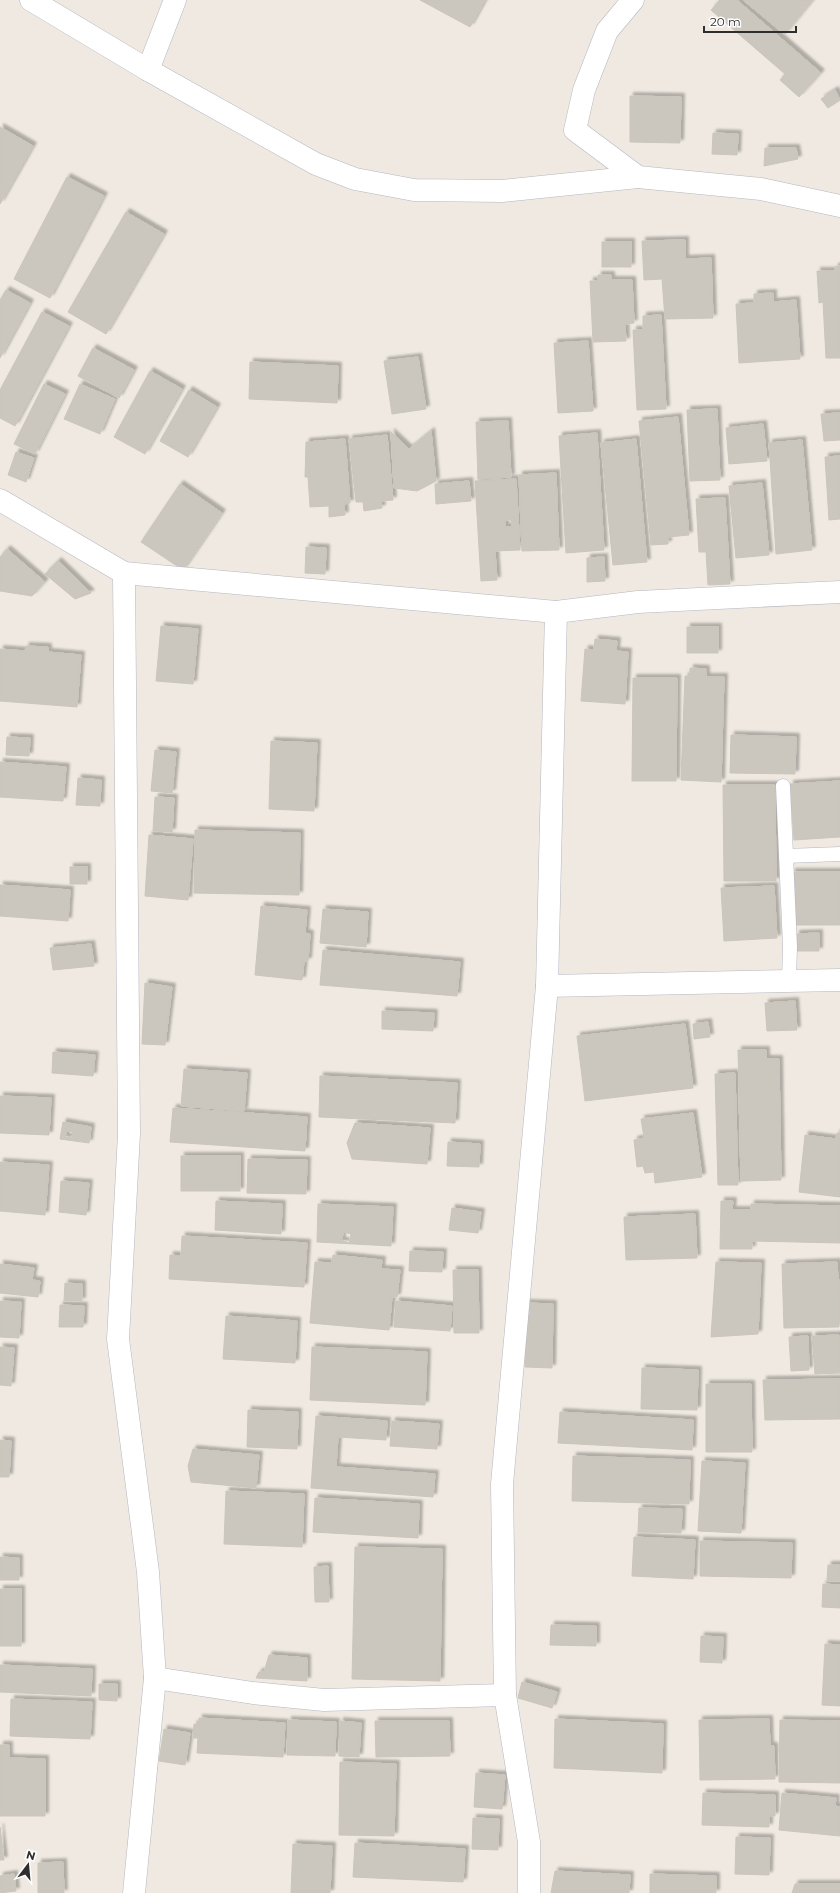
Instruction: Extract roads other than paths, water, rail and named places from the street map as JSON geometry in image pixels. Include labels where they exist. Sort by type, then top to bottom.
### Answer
[{"type":"street","points":[[31,0],[148,70],[316,164],[356,179],[414,190],[502,191],[638,177],[761,189],[840,206]]},
{"type":"street","points":[[148,70],[175,0]]},
{"type":"street","points":[[633,0],[607,31],[584,90],[575,130],[638,177]]},
{"type":"street","points":[[0,500],[124,573],[556,612],[638,602],[840,592]]},
{"type":"street","points":[[124,573],[129,1134],[118,1339],[148,1572],[155,1678],[134,1893]]},
{"type":"street","points":[[529,1893],[529,1842],[505,1695],[502,1484],[547,986],[556,612]]},
{"type":"street","points":[[547,986],[840,980]]},
{"type":"street","points":[[155,1678],[253,1693],[324,1700],[505,1695]]},
{"type":"lane","points":[[784,786],[789,980]]},
{"type":"lane","points":[[786,856],[840,854]]}]
